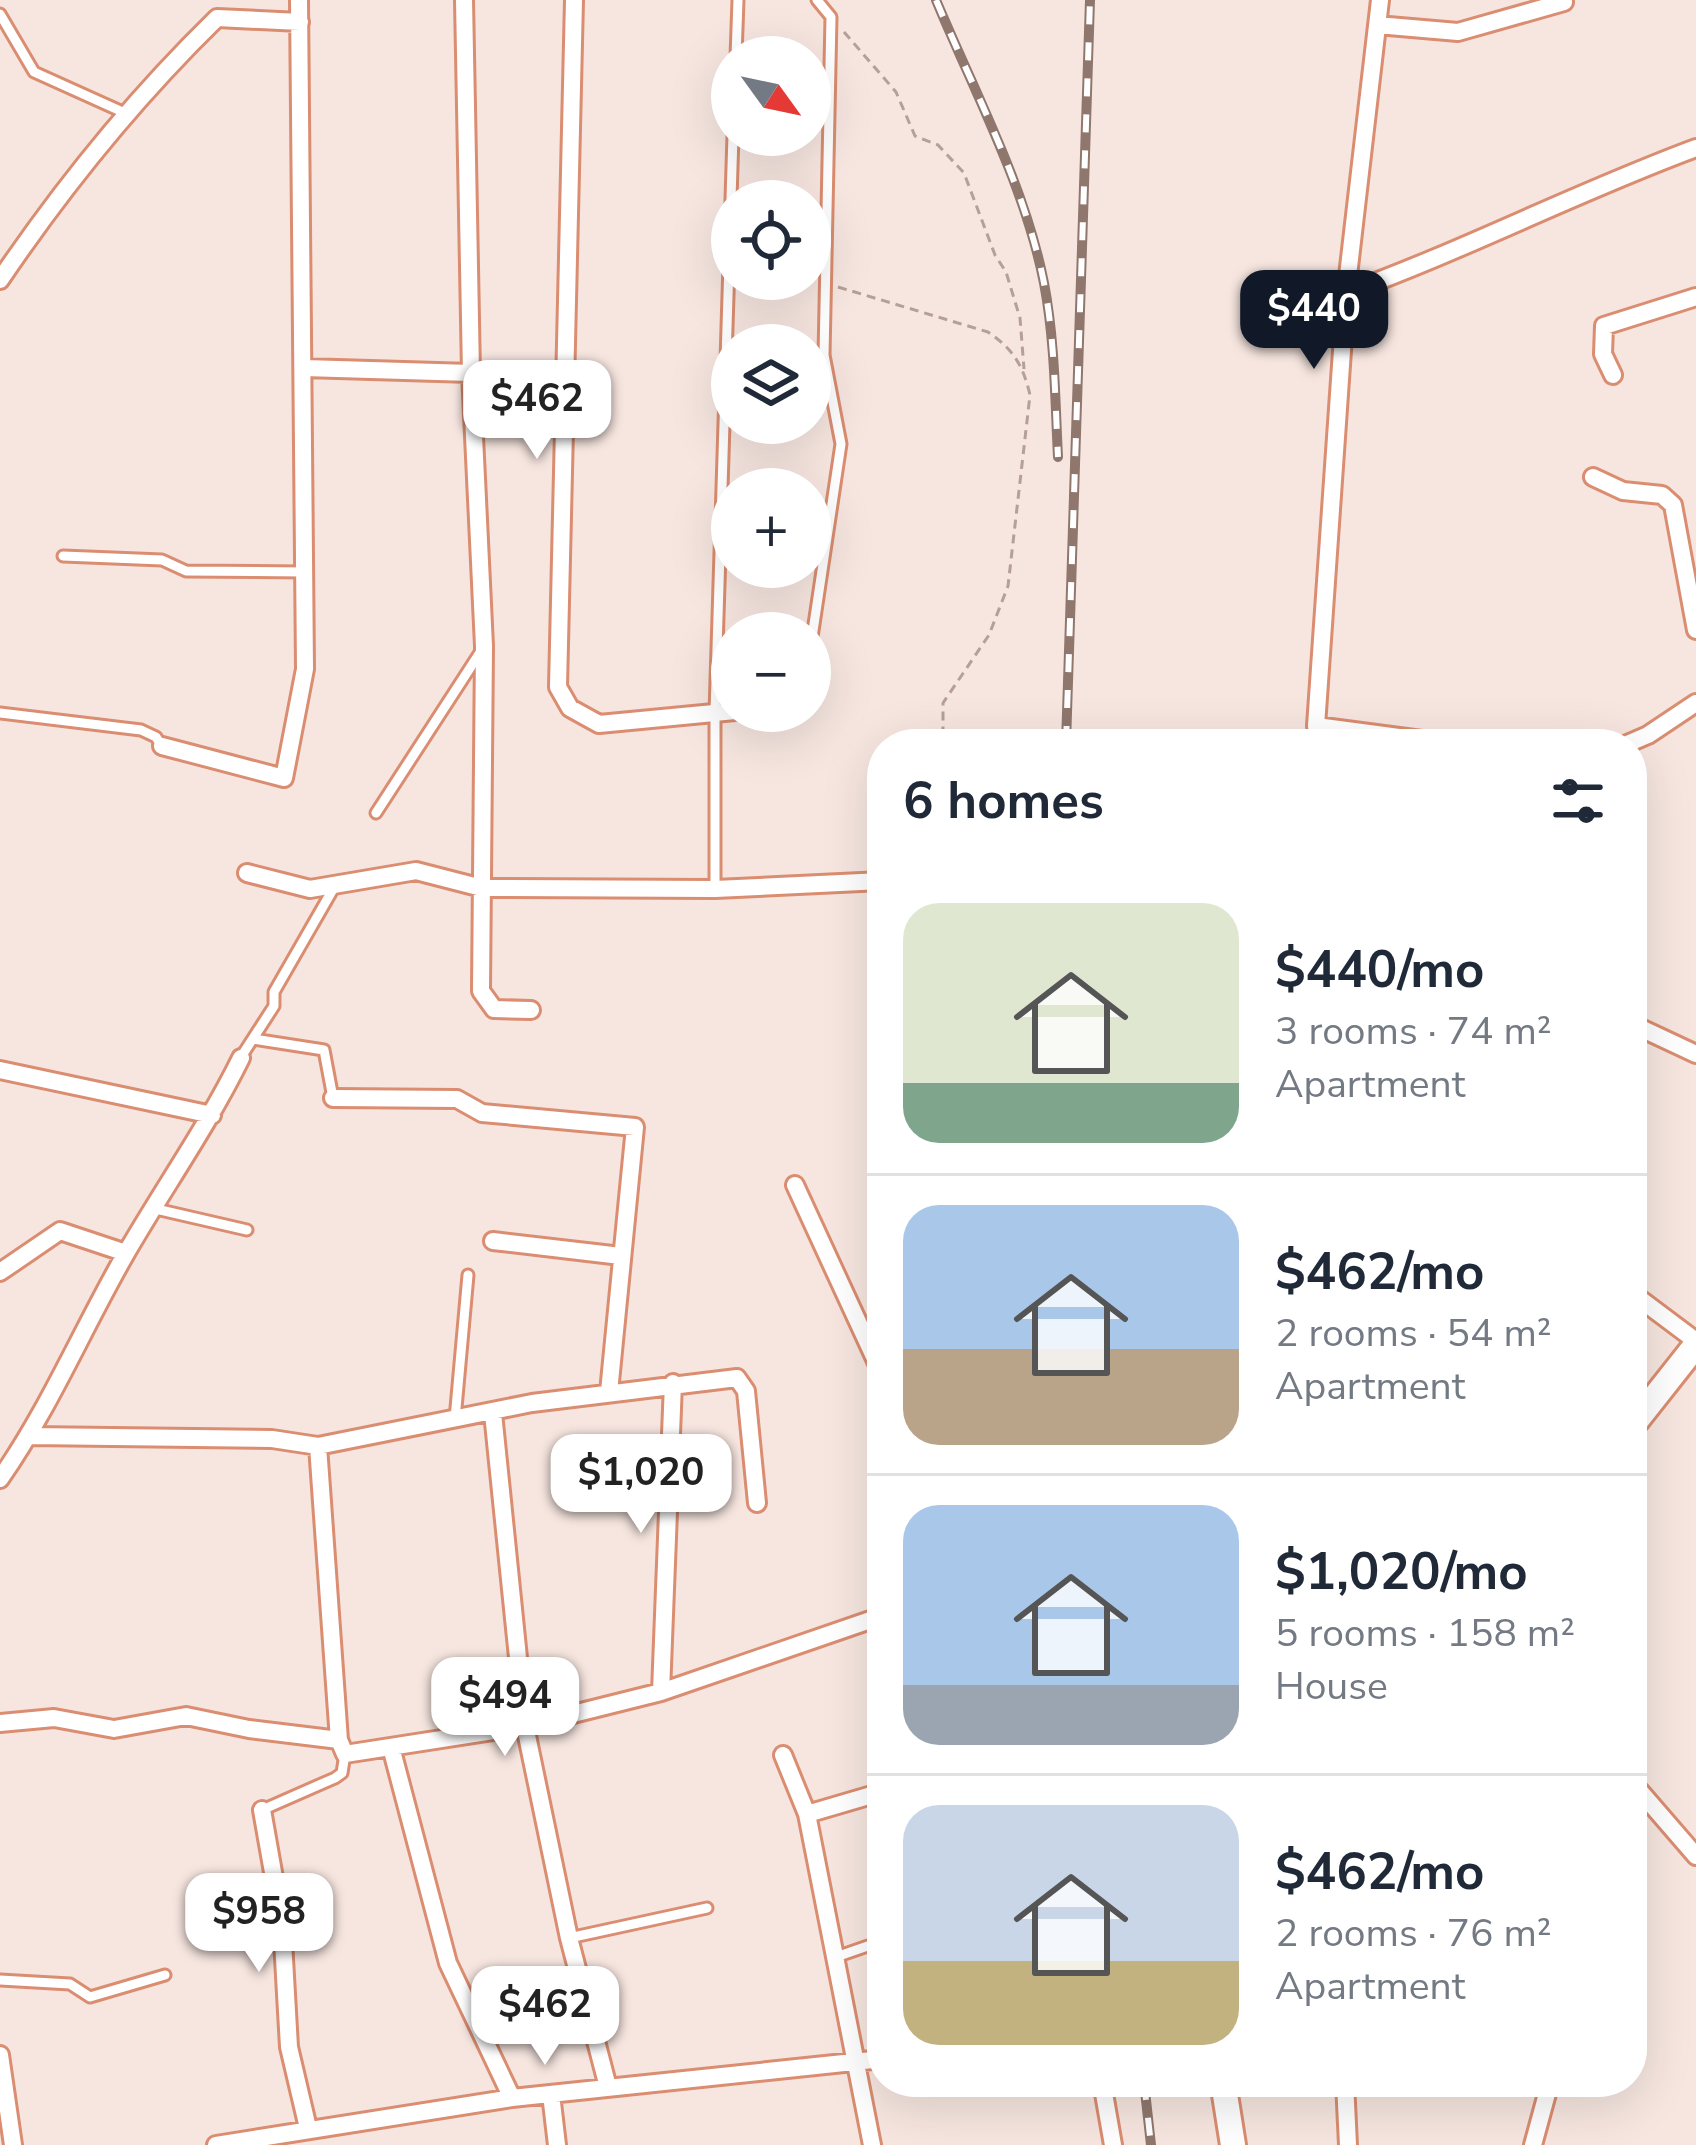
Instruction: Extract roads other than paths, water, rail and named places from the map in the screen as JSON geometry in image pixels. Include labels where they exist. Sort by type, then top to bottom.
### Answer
[{"type":"main road","points":[[1647,1407],[1696,1343]]},
{"type":"main road","points":[[1226,2097],[1234,2145]]},
{"type":"street","points":[[162,746],[284,778],[305,669],[299,0]]},
{"type":"street","points":[[464,0],[471,374],[484,646],[481,991],[494,1009],[531,1010]]},
{"type":"street","points":[[574,0],[558,687],[570,708],[599,724],[711,713]]},
{"type":"street","points":[[1318,729],[1346,293],[1380,0]]},
{"type":"street","points":[[1377,25],[1458,32],[1564,2]]},
{"type":"street","points":[[0,280],[60,190],[125,112],[217,18],[300,22]]},
{"type":"street","points":[[1346,293],[1435,261],[1581,192],[1696,148]]},
{"type":"street","points":[[1613,375],[1603,354],[1604,326],[1696,297]]},
{"type":"street","points":[[304,368],[471,374],[566,370]]},
{"type":"street","points":[[1593,477],[1623,491],[1667,498],[1673,506],[1690,572],[1696,630]]},
{"type":"street","points":[[1647,733],[1696,703]]},
{"type":"street","points":[[247,873],[310,889],[416,871],[482,888],[715,890],[867,882]]},
{"type":"street","points":[[1647,1031],[1696,1054]]},
{"type":"street","points":[[0,1479],[30,1436],[126,1253],[212,1115],[241,1058]]},
{"type":"street","points":[[0,1070],[212,1115]]},
{"type":"street","points":[[334,1098],[457,1099],[482,1113],[635,1127],[609,1392]]},
{"type":"street","points":[[795,1185],[867,1341]]},
{"type":"street","points":[[0,1272],[60,1231],[126,1253]]},
{"type":"street","points":[[493,1241],[621,1256]]},
{"type":"street","points":[[1647,1305],[1696,1343]]},
{"type":"street","points":[[30,1436],[272,1439],[318,1445],[532,1403],[736,1378],[743,1382],[758,1503]]},
{"type":"street","points":[[661,1692],[673,1383]]},
{"type":"street","points":[[493,1413],[525,1726],[568,1938],[608,2087]]},
{"type":"street","points":[[318,1445],[342,1747]]},
{"type":"street","points":[[0,1724],[54,1718],[114,1729],[185,1716],[342,1747],[391,1747],[525,1726],[661,1692],[867,1621]]},
{"type":"street","points":[[391,1747],[448,1963],[512,2098]]},
{"type":"street","points":[[783,1755],[807,1814],[872,2145]]},
{"type":"street","points":[[807,1814],[867,1796]]},
{"type":"street","points":[[1647,1799],[1696,1856]]},
{"type":"street","points":[[262,1810],[282,1923],[289,2047],[308,2128]]},
{"type":"street","points":[[0,2055],[14,2145]]},
{"type":"street","points":[[216,2145],[512,2098],[867,2060]]},
{"type":"street","points":[[551,2094],[557,2145]]},
{"type":"street","points":[[1105,2097],[1113,2145]]},
{"type":"street","points":[[1346,2097],[1348,2145]]},
{"type":"street","points":[[1533,2145],[1545,2097]]},
{"type":"lane","points":[[737,36],[738,0]]},
{"type":"lane","points":[[816,612],[841,444],[824,355],[831,17],[817,0]]},
{"type":"lane","points":[[0,14],[34,72],[125,112]]},
{"type":"lane","points":[[718,612],[733,156]]},
{"type":"lane","points":[[63,556],[162,560],[186,572],[305,572]]},
{"type":"lane","points":[[376,813],[484,646]]},
{"type":"lane","points":[[0,713],[141,730],[156,736],[162,746]]},
{"type":"lane","points":[[715,732],[715,890]]},
{"type":"lane","points":[[241,1058],[274,1006],[274,992],[336,884]]},
{"type":"lane","points":[[253,1039],[324,1050],[334,1098]]},
{"type":"lane","points":[[156,1209],[247,1230]]},
{"type":"lane","points":[[455,1420],[468,1275]]},
{"type":"lane","points":[[262,1810],[342,1773],[342,1747]]},
{"type":"lane","points":[[568,1938],[707,1908]]},
{"type":"lane","points":[[834,1957],[867,1946]]},
{"type":"lane","points":[[0,1980],[70,1984],[90,1997],[165,1975]]},
{"type":"railway","points":[[936,0],[997,139],[1035,247],[1050,326],[1058,457]]},
{"type":"railway","points":[[1066,729],[1090,0]]},
{"type":"railway","points":[[1146,2097],[1151,2145]]}]
